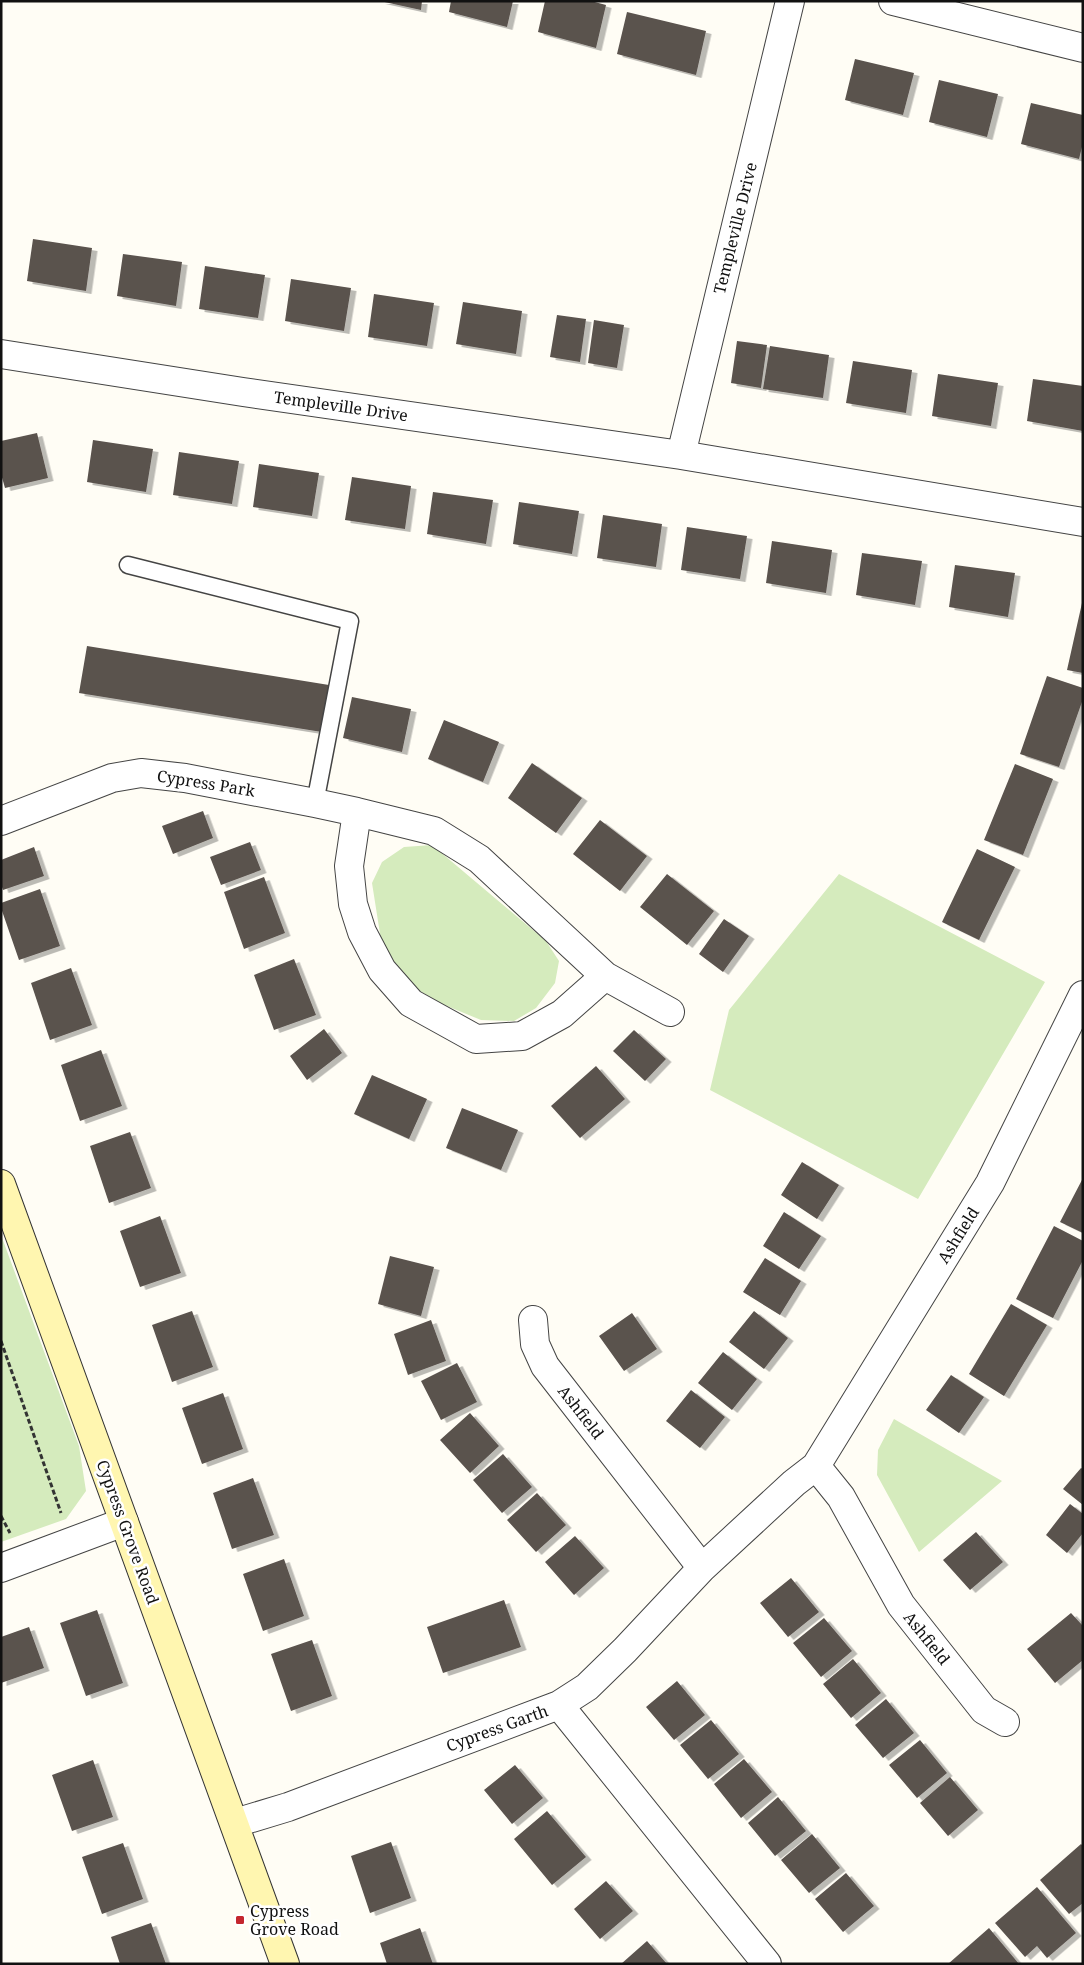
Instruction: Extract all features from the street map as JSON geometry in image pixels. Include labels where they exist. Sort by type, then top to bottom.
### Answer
[{"type":"main road","name":"Cypress Grove Road","points":[[1,1184],[285,1964]]},
{"type":"street","name":"Templeville Drive","points":[[680,455],[790,1]]},
{"type":"street","points":[[893,1],[1083,48]]},
{"type":"street","name":"Templeville Drive","points":[[1,354],[243,392],[680,455],[1083,522]]},
{"type":"street","name":"Cypress Park","points":[[1,821],[112,778],[141,773],[185,778],[315,803],[434,831],[479,859],[605,976],[670,1012]]},
{"type":"street","points":[[357,812],[349,866],[353,904],[362,932],[382,970],[411,1003],[476,1039],[522,1036],[562,1014],[605,976]]},
{"type":"street","name":"Ashfield","points":[[559,1705],[588,1687],[702,1568],[794,1483],[816,1466],[990,1183],[1083,995]]},
{"type":"street","name":"Ashfield","points":[[532,1320],[535,1344],[545,1366],[702,1568]]},
{"type":"street","name":"Ashfield","points":[[816,1466],[841,1497],[901,1605],[984,1710],[1005,1722]]},
{"type":"street","points":[[1,1568],[124,1522]]},
{"type":"street","name":"Cypress Garth","points":[[235,1823],[288,1807],[559,1705],[767,1964]]},
{"type":"lane","points":[[128,565],[350,621],[315,803]]},
{"type":"path","points":[[1,1341],[71,1543]]},
{"type":"path","points":[[1,1516],[11,1535]]},
{"type":"green space","points":[[432,845],[546,941],[559,961],[555,983],[536,1008],[514,1021],[481,1020],[442,1004],[408,984],[393,967],[381,940],[372,883],[382,862],[404,847]]},
{"type":"green space","points":[[839,874],[1045,982],[918,1199],[710,1090],[729,1010]]},
{"type":"green space","points":[[1,1235],[79,1446],[86,1491],[66,1519],[1,1542]]},
{"type":"green space","points":[[894,1419],[1002,1481],[919,1552],[877,1475],[878,1450]]},
{"type":"building","points":[[380,1],[422,1],[421,10]]},
{"type":"building","points":[[451,1],[513,1],[507,27],[449,12]]},
{"type":"building","points":[[545,1],[591,1],[606,5],[596,48],[538,32]]},
{"type":"building","points":[[627,12],[706,31],[696,75],[617,54]]},
{"type":"building","points":[[855,59],[914,73],[903,115],[845,100]]},
{"type":"building","points":[[939,80],[998,94],[987,137],[929,122]]},
{"type":"building","points":[[1031,103],[1083,115],[1083,143],[1079,159],[1021,144]]},
{"type":"building","points":[[33,239],[92,248],[86,291],[27,281]]},
{"type":"building","points":[[123,254],[182,262],[176,306],[117,296]]},
{"type":"building","points":[[205,266],[265,275],[258,318],[199,309]]},
{"type":"building","points":[[291,279],[351,288],[344,331],[285,321]]},
{"type":"building","points":[[374,294],[434,303],[427,346],[368,337]]},
{"type":"building","points":[[463,302],[522,311],[516,354],[456,344]]},
{"type":"building","points":[[557,315],[586,319],[580,362],[550,357]]},
{"type":"building","points":[[594,320],[624,325],[617,368],[588,363]]},
{"type":"building","points":[[737,341],[767,345],[761,388],[731,383]]},
{"type":"building","points":[[770,346],[829,355],[823,398],[763,389]]},
{"type":"building","points":[[853,361],[912,370],[906,413],[846,403]]},
{"type":"building","points":[[938,374],[998,383],[991,426],[932,416]]},
{"type":"building","points":[[1033,379],[1083,386],[1083,431],[1027,421]]},
{"type":"building","points":[[37,433],[48,478],[5,488],[1,474],[1,441]]},
{"type":"building","points":[[93,440],[153,449],[146,492],[87,482]]},
{"type":"building","points":[[179,452],[239,461],[232,504],[173,495]]},
{"type":"building","points":[[259,464],[319,473],[312,516],[253,507]]},
{"type":"building","points":[[352,477],[411,486],[405,529],[345,520]]},
{"type":"building","points":[[433,492],[493,500],[486,544],[427,534]]},
{"type":"building","points":[[519,502],[579,511],[572,554],[513,544]]},
{"type":"building","points":[[603,515],[662,524],[656,567],[597,558]]},
{"type":"building","points":[[687,527],[747,536],[740,579],[681,570]]},
{"type":"building","points":[[772,541],[832,550],[826,593],[766,583]]},
{"type":"building","points":[[862,553],[922,561],[915,605],[856,595]]},
{"type":"building","points":[[955,565],[1015,573],[1008,617],[949,607]]},
{"type":"building","points":[[1083,603],[1083,673],[1067,670]]},
{"type":"building","points":[[87,646],[329,685],[322,732],[79,693]]},
{"type":"building","points":[[1047,676],[1083,688],[1083,699],[1059,767],[1020,754]]},
{"type":"building","points":[[352,697],[411,709],[402,752],[343,738]]},
{"type":"building","points":[[444,720],[499,742],[483,782],[428,759]]},
{"type":"building","points":[[532,763],[582,798],[556,833],[508,798]]},
{"type":"building","points":[[1015,764],[1053,779],[1023,855],[984,840]]},
{"type":"building","points":[[203,811],[213,838],[173,854],[162,826]]},
{"type":"building","points":[[600,820],[647,856],[620,891],[573,854]]},
{"type":"building","points":[[250,842],[261,870],[221,885],[210,857]]},
{"type":"building","points":[[34,847],[44,876],[3,890],[1,884],[1,860]]},
{"type":"building","points":[[977,849],[1015,867],[979,940],[942,922]]},
{"type":"building","points":[[667,874],[714,911],[687,945],[640,907]]},
{"type":"building","points":[[264,877],[285,933],[244,949],[224,892]]},
{"type":"building","points":[[40,889],[60,946],[19,960],[1,908],[1,903]]},
{"type":"building","points":[[724,919],[749,936],[723,972],[699,954]]},
{"type":"building","points":[[294,959],[316,1015],[274,1030],[254,975]]},
{"type":"building","points":[[71,968],[92,1025],[50,1040],[31,983]]},
{"type":"building","points":[[324,1029],[342,1053],[307,1080],[290,1056]]},
{"type":"building","points":[[634,1030],[666,1059],[645,1081],[613,1051]]},
{"type":"building","points":[[101,1050],[122,1106],[80,1121],[61,1065]]},
{"type":"building","points":[[596,1066],[625,1099],[580,1138],[551,1106]]},
{"type":"building","points":[[372,1075],[427,1099],[409,1139],[354,1114]]},
{"type":"building","points":[[462,1108],[518,1130],[501,1170],[446,1148]]},
{"type":"building","points":[[130,1132],[151,1188],[109,1203],[90,1146]]},
{"type":"building","points":[[802,1162],[839,1185],[817,1219],[781,1195]]},
{"type":"building","points":[[1083,1178],[1083,1233],[1060,1222]]},
{"type":"building","points":[[784,1212],[821,1236],[799,1269],[763,1246]]},
{"type":"building","points":[[160,1216],[181,1273],[140,1287],[120,1231]]},
{"type":"building","points":[[1054,1226],[1083,1241],[1083,1260],[1053,1318],[1016,1299]]},
{"type":"building","points":[[390,1256],[434,1267],[421,1316],[378,1304]]},
{"type":"building","points":[[765,1258],[801,1281],[780,1315],[743,1292]]},
{"type":"building","points":[[1011,1304],[1047,1325],[1004,1396],[969,1374]]},
{"type":"building","points":[[192,1311],[213,1367],[172,1382],[152,1325]]},
{"type":"building","points":[[754,1311],[788,1338],[764,1369],[729,1342]]},
{"type":"building","points":[[632,1313],[657,1349],[624,1371],[599,1336]]},
{"type":"building","points":[[431,1320],[446,1361],[408,1375],[394,1334]]},
{"type":"building","points":[[723,1352],[757,1379],[732,1410],[698,1383]]},
{"type":"building","points":[[457,1363],[477,1402],[441,1420],[421,1381]]},
{"type":"building","points":[[951,1375],[984,1397],[959,1433],[926,1410]]},
{"type":"building","points":[[691,1390],[725,1417],[700,1448],[666,1421]]},
{"type":"building","points":[[223,1393],[243,1449],[202,1464],[182,1408]]},
{"type":"building","points":[[470,1413],[499,1446],[470,1473],[440,1440]]},
{"type":"building","points":[[503,1454],[532,1487],[502,1513],[473,1480]]},
{"type":"building","points":[[1081,1468],[1083,1469],[1083,1505],[1063,1489]]},
{"type":"building","points":[[253,1478],[274,1535],[232,1549],[213,1493]]},
{"type":"building","points":[[537,1493],[566,1525],[536,1552],[507,1520]]},
{"type":"building","points":[[1070,1504],[1083,1514],[1083,1533],[1067,1553],[1046,1535]]},
{"type":"building","points":[[976,1532],[1003,1562],[970,1590],[943,1560]]},
{"type":"building","points":[[575,1536],[604,1568],[574,1595],[545,1562]]},
{"type":"building","points":[[284,1559],[304,1616],[263,1631],[243,1574]]},
{"type":"building","points":[[791,1578],[819,1612],[788,1637],[760,1603]]},
{"type":"building","points":[[504,1600],[521,1647],[443,1673],[427,1627]]},
{"type":"building","points":[[97,1610],[123,1683],[86,1696],[60,1623]]},
{"type":"building","points":[[1071,1613],[1083,1626],[1083,1660],[1055,1683],[1027,1649]]},
{"type":"building","points":[[824,1618],[852,1651],[821,1677],[793,1643]]},
{"type":"building","points":[[29,1627],[44,1668],[1,1683],[1,1637]]},
{"type":"building","points":[[312,1640],[332,1696],[291,1711],[271,1654]]},
{"type":"building","points":[[853,1659],[881,1693],[851,1718],[823,1684]]},
{"type":"building","points":[[677,1681],[705,1715],[674,1740],[646,1707]]},
{"type":"building","points":[[886,1699],[914,1733],[883,1758],[855,1725]]},
{"type":"building","points":[[711,1720],[739,1754],[708,1779],[680,1745]]},
{"type":"building","points":[[920,1740],[947,1773],[917,1798],[889,1765]]},
{"type":"building","points":[[744,1759],[772,1792],[741,1818],[714,1784]]},
{"type":"building","points":[[93,1760],[113,1817],[72,1831],[52,1775]]},
{"type":"building","points":[[515,1765],[543,1798],[512,1824],[484,1790]]},
{"type":"building","points":[[950,1777],[978,1810],[948,1836],[920,1803]]},
{"type":"building","points":[[778,1797],[806,1831],[775,1856],[748,1823]]},
{"type":"building","points":[[547,1811],[586,1857],[552,1885],[514,1839]]},
{"type":"building","points":[[812,1834],[840,1868],[809,1893],[781,1860]]},
{"type":"building","points":[[391,1842],[411,1898],[370,1913],[351,1856]]},
{"type":"building","points":[[123,1843],[143,1899],[102,1914],[82,1857]]},
{"type":"building","points":[[1081,1844],[1083,1846],[1083,1903],[1069,1914],[1040,1880]]},
{"type":"building","points":[[846,1873],[874,1906],[843,1932],[815,1899]]},
{"type":"building","points":[[606,1881],[633,1911],[600,1939],[574,1909]]},
{"type":"building","points":[[1037,1887],[1076,1933],[1047,1958],[1037,1946],[1025,1957],[995,1923]]},
{"type":"building","points":[[151,1923],[166,1964],[120,1964],[111,1937]]},
{"type":"building","points":[[420,1928],[433,1964],[387,1964],[380,1943]]},
{"type":"building","points":[[989,1928],[1019,1964],[948,1964]]},
{"type":"building","points":[[647,1941],[667,1964],[621,1964]]},
{"type":"place","name":"Cypress Grove Road","points":[[240,1920]]}]
